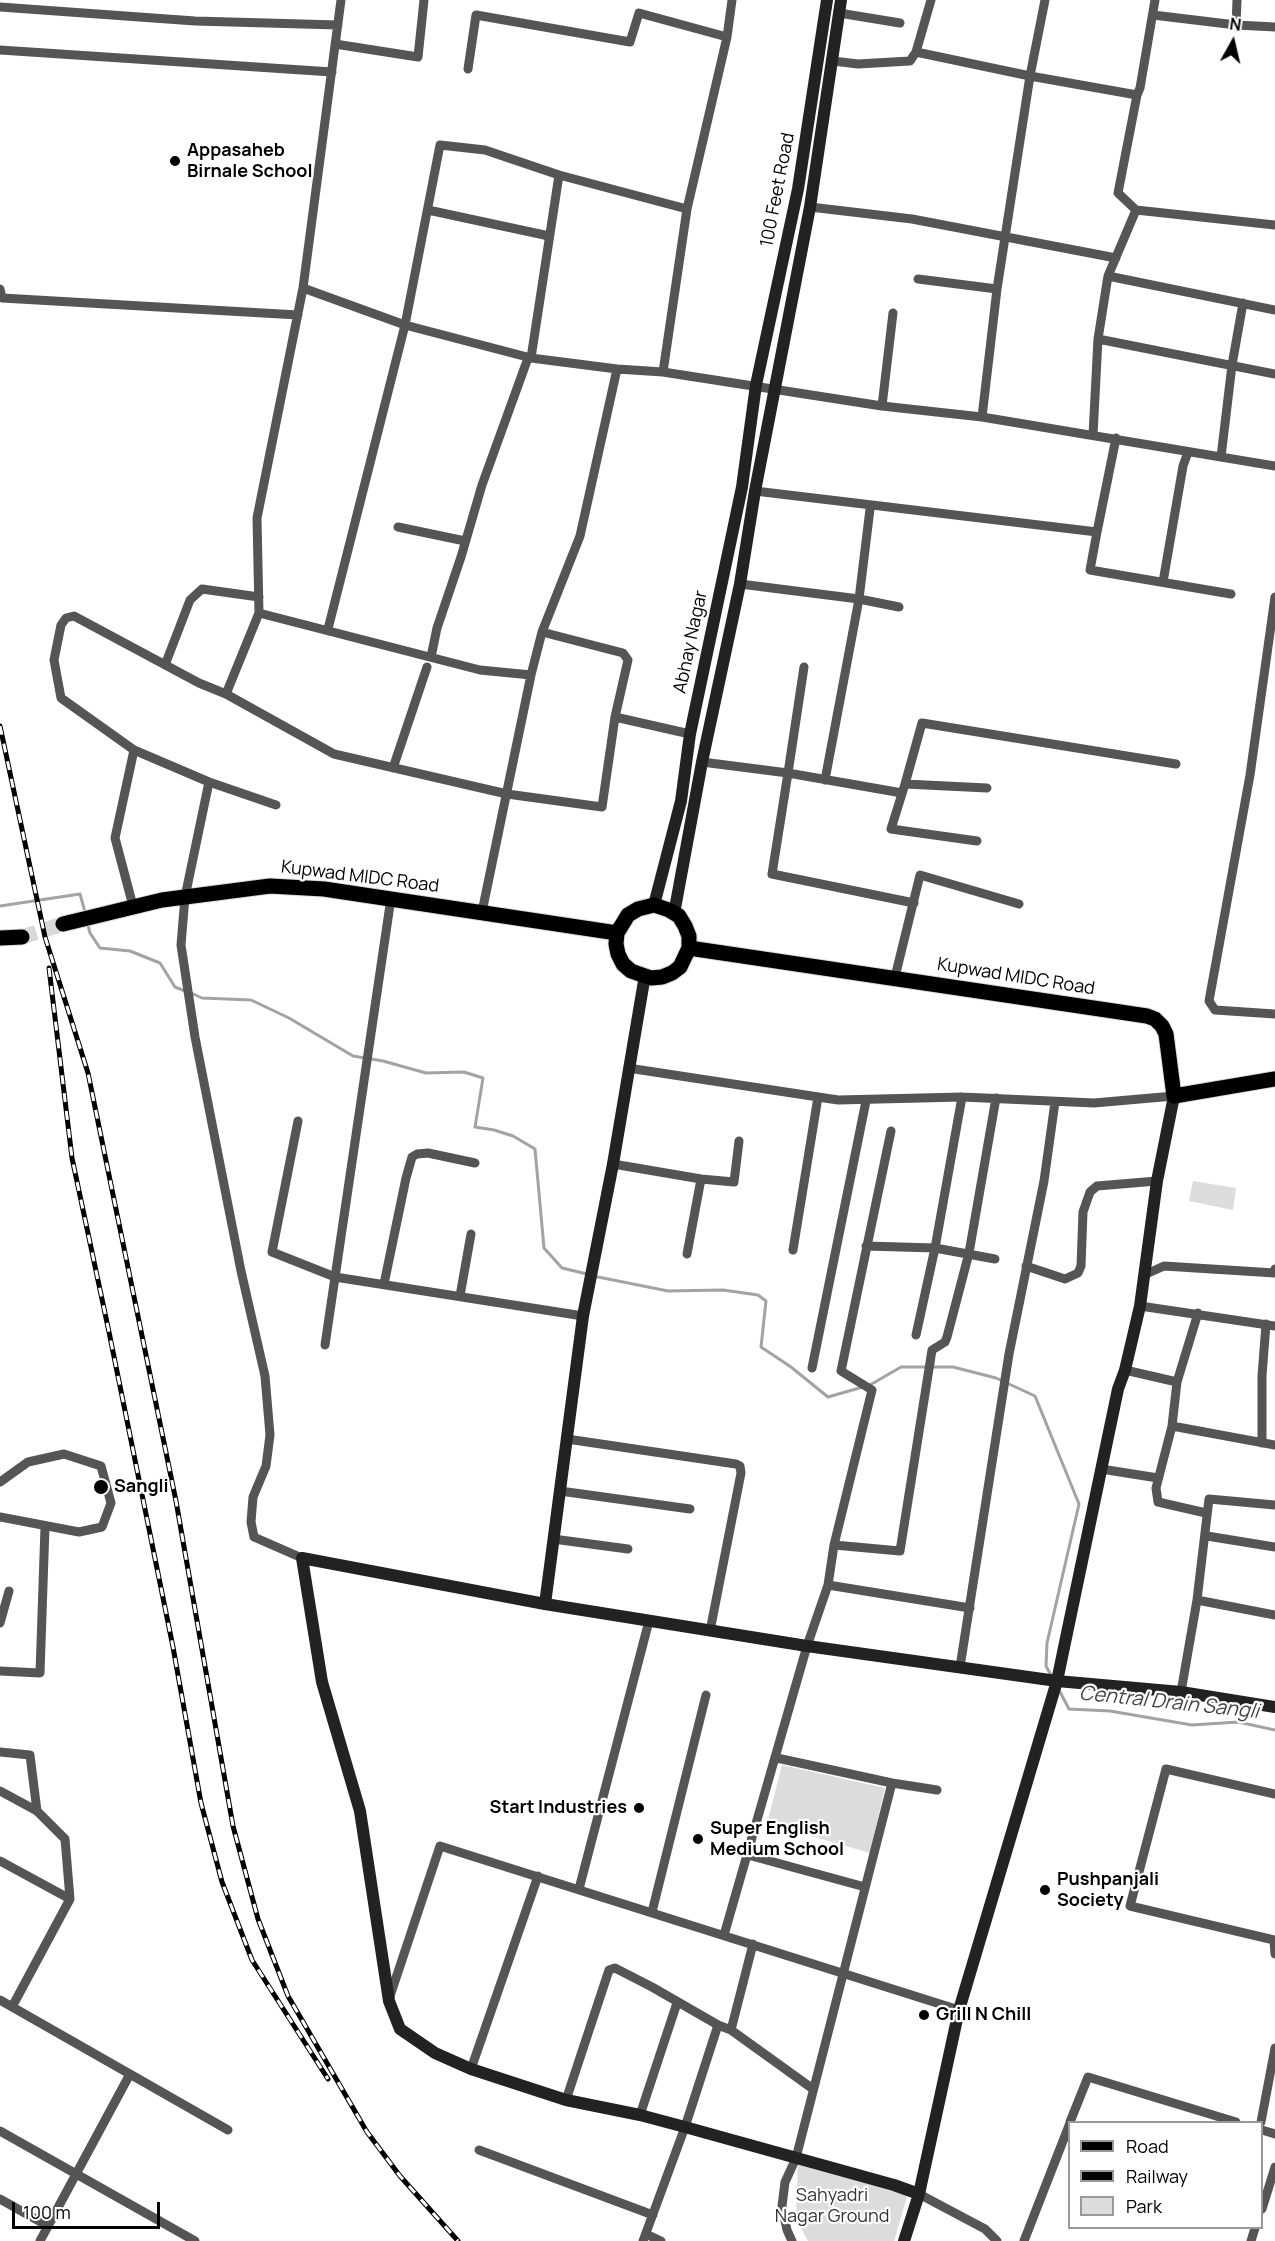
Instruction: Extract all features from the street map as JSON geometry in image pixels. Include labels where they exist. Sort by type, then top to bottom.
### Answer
[{"type":"main road","name":"100 Feet Road","points":[[756,385],[798,189],[827,0]]},
{"type":"main road","points":[[674,914],[702,762],[740,584],[755,491],[810,207],[840,6]]},
{"type":"main road","name":"Abhay Nagar","points":[[654,905],[681,801],[690,734],[742,487],[756,385]]},
{"type":"main road","name":"Kupwad MIDC Road","points":[[63,924],[133,906],[270,886],[324,889],[391,898],[617,933]]},
{"type":"main road","points":[[654,905],[669,910],[685,926],[689,936],[689,948],[686,958],[672,973],[651,978],[631,971],[623,964],[618,954],[617,933],[628,915],[638,909],[654,905]]},
{"type":"main road","points":[[0,938],[22,937]]},
{"type":"main road","name":"Kupwad MIDC Road","points":[[689,948],[1147,1016],[1155,1019],[1162,1026],[1166,1035],[1174,1096]]},
{"type":"main road","points":[[545,1604],[583,1316],[645,975]]},
{"type":"main road","points":[[906,2234],[917,2199],[959,2010],[1057,1681],[1118,1389],[1125,1370],[1140,1306],[1156,1181],[1174,1096],[1275,1079]]},
{"type":"main road","points":[[917,2199],[894,2185],[640,2115],[566,2100],[471,2069],[435,2053],[400,2029],[389,2001],[360,1811],[322,1682],[302,1558],[545,1604],[710,1632],[1057,1681],[1181,1692],[1275,1707]]},
{"type":"street","points":[[226,694],[259,613],[257,518],[303,288],[341,0]]},
{"type":"street","points":[[335,44],[417,57],[424,0]]},
{"type":"street","points":[[663,372],[687,209],[727,37],[732,0]]},
{"type":"street","points":[[833,61],[858,64],[910,61],[916,52],[931,0]]},
{"type":"street","points":[[982,417],[997,289],[1030,76],[1045,0]]},
{"type":"street","points":[[1155,0],[1140,88],[1118,193],[1136,210],[1275,225]]},
{"type":"street","points":[[1236,25],[1237,0]]},
{"type":"street","points":[[840,6],[900,23]]},
{"type":"street","points":[[0,7],[195,21],[338,25]]},
{"type":"street","points":[[468,69],[476,15],[630,42],[639,13],[727,37]]},
{"type":"street","points":[[1153,15],[1236,25],[1275,27]]},
{"type":"street","points":[[0,50],[332,72]]},
{"type":"street","points":[[916,52],[1137,95]]},
{"type":"street","points":[[328,629],[405,324],[440,145],[485,150],[559,175],[687,209]]},
{"type":"street","points":[[431,657],[437,628],[496,442],[529,358],[559,175]]},
{"type":"street","points":[[810,207],[912,219],[1116,258]]},
{"type":"street","points":[[428,210],[549,236]]},
{"type":"street","points":[[1094,435],[1098,339],[1108,276],[1136,210]]},
{"type":"street","points":[[1108,276],[1275,310]]},
{"type":"street","points":[[918,279],[997,289]]},
{"type":"street","points":[[303,288],[405,324],[529,358],[663,372],[882,406],[982,417],[1275,466]]},
{"type":"street","points":[[0,289],[2,298],[298,315]]},
{"type":"street","points":[[1221,457],[1232,365],[1243,303]]},
{"type":"street","points":[[882,406],[893,313]]},
{"type":"street","points":[[1098,339],[1275,374]]},
{"type":"street","points":[[482,912],[531,675],[542,632],[580,536],[617,369]]},
{"type":"street","points":[[1116,438],[1090,570],[1231,594]]},
{"type":"street","points":[[1163,582],[1183,466],[1188,452]]},
{"type":"street","points":[[755,491],[1097,532]]},
{"type":"street","points":[[825,780],[859,599],[870,509]]},
{"type":"street","points":[[398,527],[465,541]]},
{"type":"street","points":[[740,584],[859,599],[899,607]]},
{"type":"street","points":[[165,665],[190,600],[202,589],[259,597]]},
{"type":"street","points":[[1275,597],[1250,775],[1209,1001],[1215,1010],[1275,1014]]},
{"type":"street","points":[[259,613],[480,670],[531,675]]},
{"type":"street","points":[[276,805],[209,782],[134,750],[61,698],[54,660],[61,625],[66,618],[74,616],[199,683],[226,694],[334,754],[507,794],[602,807],[615,717],[628,660],[626,656],[542,632]]},
{"type":"street","points":[[393,768],[427,667]]},
{"type":"street","points":[[804,667],[772,874],[914,903]]},
{"type":"street","points":[[615,717],[690,734]]},
{"type":"street","points":[[977,841],[891,829],[922,723],[1176,764]]},
{"type":"street","points":[[133,906],[116,837],[134,750]]},
{"type":"street","points":[[702,762],[825,780],[903,788],[987,788]]},
{"type":"street","points":[[209,782],[184,897],[181,945],[195,1037],[241,1271],[265,1376],[270,1435],[266,1466],[253,1497],[250,1522],[254,1537],[302,1558]]},
{"type":"street","points":[[895,977],[920,875],[1020,904]]},
{"type":"street","points":[[325,1345],[391,898]]},
{"type":"street","points":[[628,1068],[838,1100],[962,1097],[1094,1103],[1174,1096]]},
{"type":"street","points":[[793,1250],[818,1097]]},
{"type":"street","points":[[916,1335],[935,1248],[962,1097]]},
{"type":"street","points":[[834,1545],[900,1551],[932,1350],[945,1342],[969,1253],[996,1098]]},
{"type":"street","points":[[812,1368],[866,1101]]},
{"type":"street","points":[[960,1668],[1009,1354],[1044,1182],[1055,1102]]},
{"type":"street","points":[[298,1120],[272,1252],[335,1277],[583,1316]]},
{"type":"street","points":[[724,1935],[777,1758],[807,1646],[828,1585],[834,1545],[872,1390],[841,1371],[891,1131]]},
{"type":"street","points":[[612,1164],[701,1179],[734,1182],[739,1141]]},
{"type":"street","points":[[384,1284],[412,1157],[428,1153],[475,1163]]},
{"type":"street","points":[[687,1254],[701,1179]]},
{"type":"street","points":[[1026,1266],[1065,1279],[1078,1273],[1082,1266],[1083,1212],[1090,1192],[1096,1186],[1156,1181]]},
{"type":"street","points":[[460,1296],[471,1234]]},
{"type":"street","points":[[866,1246],[935,1248],[995,1259]]},
{"type":"street","points":[[1144,1275],[1164,1266],[1273,1272]]},
{"type":"street","points":[[1140,1306],[1271,1325],[1262,1376],[1262,1443]]},
{"type":"street","points":[[1198,1313],[1177,1383],[1172,1426],[1156,1488],[1158,1502],[1206,1513]]},
{"type":"street","points":[[1125,1370],[1177,1383]]},
{"type":"street","points":[[1172,1426],[1275,1445]]},
{"type":"street","points":[[567,1439],[740,1466],[741,1473],[710,1632]]},
{"type":"street","points":[[0,1482],[28,1462],[63,1454],[101,1466],[111,1503],[102,1527],[79,1532],[0,1517]]},
{"type":"street","points":[[1101,1469],[1158,1478]]},
{"type":"street","points":[[560,1491],[690,1509]]},
{"type":"street","points":[[1181,1692],[1207,1536],[1206,1513],[1209,1499],[1275,1505]]},
{"type":"street","points":[[0,1671],[40,1673],[45,1527]]},
{"type":"street","points":[[1207,1536],[1275,1547]]},
{"type":"street","points":[[553,1539],[628,1549]]},
{"type":"street","points":[[828,1585],[970,1608]]},
{"type":"street","points":[[0,1623],[9,1591]]},
{"type":"street","points":[[1197,1600],[1275,1615]]},
{"type":"street","points":[[579,1889],[649,1621]]},
{"type":"street","points":[[652,1912],[706,1695]]},
{"type":"street","points":[[0,1752],[30,1755],[36,1811]]},
{"type":"street","points":[[777,1758],[937,1791]]},
{"type":"street","points":[[1275,1794],[1166,1768],[1130,1906],[1274,1938],[1275,1954]]},
{"type":"street","points":[[792,2241],[782,2206],[785,2182],[796,2158],[892,1783]]},
{"type":"street","points":[[0,1791],[36,1811],[65,1839],[70,1899],[12,2007]]},
{"type":"street","points":[[389,2001],[440,1846],[959,2010]]},
{"type":"street","points":[[748,1855],[865,1887]]},
{"type":"street","points":[[0,1861],[70,1899]]},
{"type":"street","points":[[471,2069],[538,1876]]},
{"type":"street","points":[[731,2030],[753,1944]]},
{"type":"street","points":[[566,2100],[609,1970],[615,1968],[731,2030],[813,2088]]},
{"type":"street","points":[[0,2000],[228,2130]]},
{"type":"street","points":[[640,2115],[677,2003]]},
{"type":"street","points":[[661,2241],[644,2238],[685,2127],[718,2025]]},
{"type":"street","points":[[1261,2121],[1275,2048]]},
{"type":"street","points":[[40,2241],[130,2074]]},
{"type":"street","points":[[1071,2121],[1088,2077],[1233,2121]]},
{"type":"street","points":[[1024,2241],[1068,2128]]},
{"type":"street","points":[[0,2131],[195,2241]]},
{"type":"street","points":[[479,2150],[653,2215]]},
{"type":"street","points":[[1263,2206],[1275,2167]]},
{"type":"street","points":[[0,2199],[48,2226]]},
{"type":"street","points":[[917,2199],[985,2229],[997,2241]]},
{"type":"green space","points":[[1193,1181],[1236,1188],[1233,1210],[1189,1201]]},
{"type":"green space","points":[[782,1765],[885,1788],[870,1853],[767,1823]]},
{"type":"green space","name":"Sahyadri Nagar Ground","points":[[798,2162],[894,2185],[907,2197],[894,2241],[808,2241],[796,2219]]},
{"type":"waterway","name":"Central Drain Sangli","points":[[0,906],[80,894],[85,912]]},
{"type":"waterway","name":"Central Drain Sangli","points":[[87,922],[90,933],[100,948],[130,951],[160,963],[175,987],[185,991]]},
{"type":"waterway","name":"Central Drain Sangli","points":[[191,993],[202,998],[251,1000],[289,1018],[353,1056],[383,1061],[426,1073],[464,1072],[483,1078],[475,1127],[513,1136],[535,1149],[544,1248],[562,1268],[587,1274]]},
{"type":"waterway","name":"Central Drain Sangli","points":[[593,1276],[668,1291],[723,1290],[758,1295],[766,1301],[761,1347],[791,1367],[828,1397],[863,1387]]},
{"type":"waterway","name":"Central Drain Sangli","points":[[870,1385],[901,1367],[953,1367],[996,1378],[1035,1396],[1079,1504],[1047,1643],[1046,1666],[1052,1677]]},
{"type":"waterway","name":"Central Drain Sangli","points":[[1058,1688],[1069,1709],[1110,1711],[1192,1725],[1238,1722],[1275,1730]]},
{"type":"tunnel","points":[[22,937],[63,924]]},
{"type":"railway","points":[[0,726],[45,937],[88,1073],[176,1501],[233,1826],[258,1919],[288,1996],[367,2132],[400,2176],[458,2241]]},
{"type":"railway","points":[[49,968],[72,1158],[173,1647],[201,1803],[222,1882],[252,1960],[328,2079]]},
{"type":"place","name":"Appasaheb Birnale School","points":[[175,161]]},
{"type":"place","name":"Sangli","points":[[101,1487]]},
{"type":"place","name":"Start Industries","points":[[639,1808]]},
{"type":"place","name":"Super English Medium School","points":[[698,1839]]},
{"type":"place","name":"Pushpanjali Society","points":[[1045,1890]]},
{"type":"place","name":"Grill N Chill","points":[[924,2015]]}]
